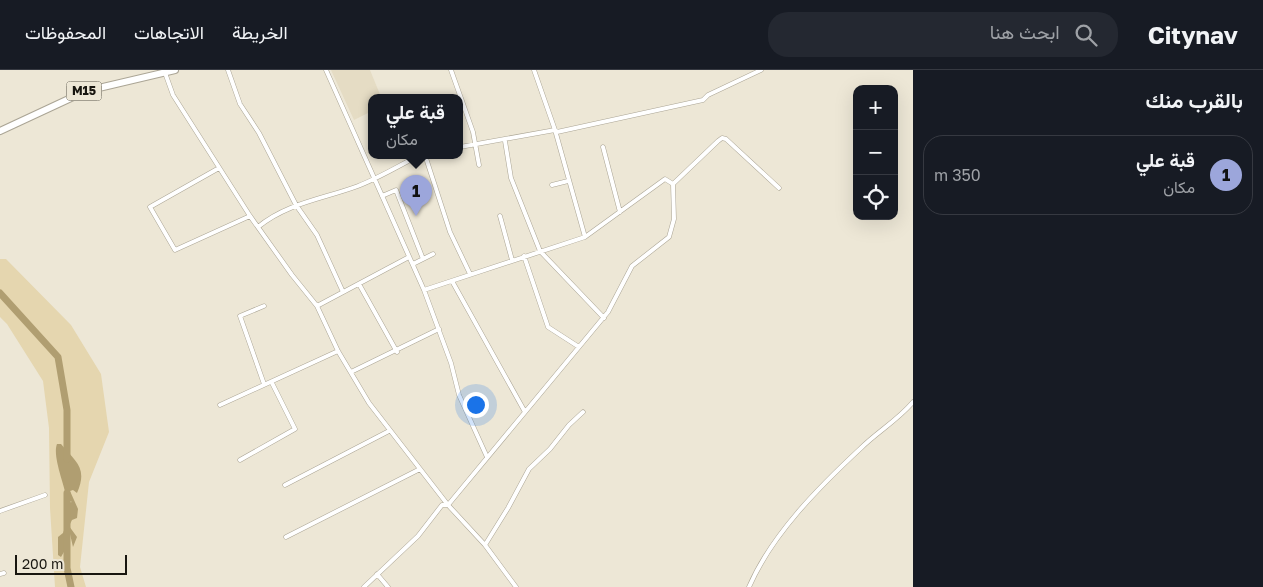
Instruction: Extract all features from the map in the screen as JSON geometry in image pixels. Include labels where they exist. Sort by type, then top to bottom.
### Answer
[{"type":"highway","name":"M15","points":[[0,131],[86,91],[164,71],[176,70]]},
{"type":"street","points":[[228,70],[240,104],[259,133],[296,205],[317,235],[343,292]]},
{"type":"street","points":[[326,70],[424,290],[439,329],[459,395],[487,457]]},
{"type":"street","points":[[451,70],[459,94]]},
{"type":"street","points":[[534,70],[555,130],[585,237]]},
{"type":"street","points":[[463,147],[555,130],[558,132],[703,100],[708,95],[761,70]]},
{"type":"street","points":[[164,71],[173,95],[250,216],[317,306],[338,351],[369,403],[448,504],[485,544],[516,587]]},
{"type":"street","points":[[463,108],[480,165]]},
{"type":"street","points":[[364,587],[418,536],[442,505],[448,504],[604,318],[632,266],[668,237],[674,219],[673,184],[722,138],[750,158],[779,188]]},
{"type":"street","points":[[505,140],[511,178],[540,251],[604,318]]},
{"type":"street","points":[[603,147],[620,212]]},
{"type":"street","points":[[258,227],[270,218],[296,205],[358,186],[412,159]]},
{"type":"street","points":[[426,159],[450,232],[470,274]]},
{"type":"street","points":[[219,168],[150,207],[175,250],[250,216]]},
{"type":"street","points":[[424,290],[585,237],[665,179],[673,184]]},
{"type":"street","points":[[552,185],[568,181]]},
{"type":"street","points":[[382,196],[396,190],[423,259]]},
{"type":"street","points":[[500,216],[512,260]]},
{"type":"street","points":[[412,264],[433,254]]},
{"type":"street","points":[[524,256],[548,327],[579,347]]},
{"type":"street","points":[[317,306],[410,257]]},
{"type":"street","points":[[452,281],[525,412]]},
{"type":"street","points":[[359,284],[396,352]]},
{"type":"street","points":[[264,306],[240,316],[264,384]]},
{"type":"street","points":[[351,372],[396,352],[439,329]]},
{"type":"street","points":[[220,405],[338,351]]},
{"type":"street","points":[[240,460],[295,429],[272,382]]},
{"type":"street","points":[[749,587],[758,567],[796,515],[861,447],[913,402]]},
{"type":"street","points":[[485,544],[508,508],[529,469],[550,449],[569,424],[583,412]]},
{"type":"street","points":[[285,485],[389,431]]},
{"type":"street","points":[[286,537],[420,469]]},
{"type":"street","points":[[0,511],[45,495]]},
{"type":"street","points":[[377,574],[388,587]]},
{"type":"shaded area","points":[[331,70],[370,70],[380,94],[368,94],[368,113],[354,120]]},
{"type":"shaded area","points":[[0,259],[6,259],[71,325],[101,374],[109,432],[89,482],[80,567],[86,587],[55,587],[50,508],[49,428],[43,381],[7,324],[0,317]]},
{"type":"shaded area","points":[[57,444],[61,444],[76,461],[81,471],[77,493],[73,490],[70,491],[78,509],[77,518],[72,520],[69,526],[77,537],[73,547],[70,534],[68,535],[68,545],[61,557],[58,555],[58,537],[63,533],[69,517],[66,503],[72,502],[67,500],[59,471],[56,456]]},
{"type":"waterway","points":[[0,293],[58,357],[67,410],[67,459]]},
{"type":"waterway","points":[[67,493],[67,568],[71,587]]},
{"type":"place","name":"قبة علي","points":[[416,216]]}]
